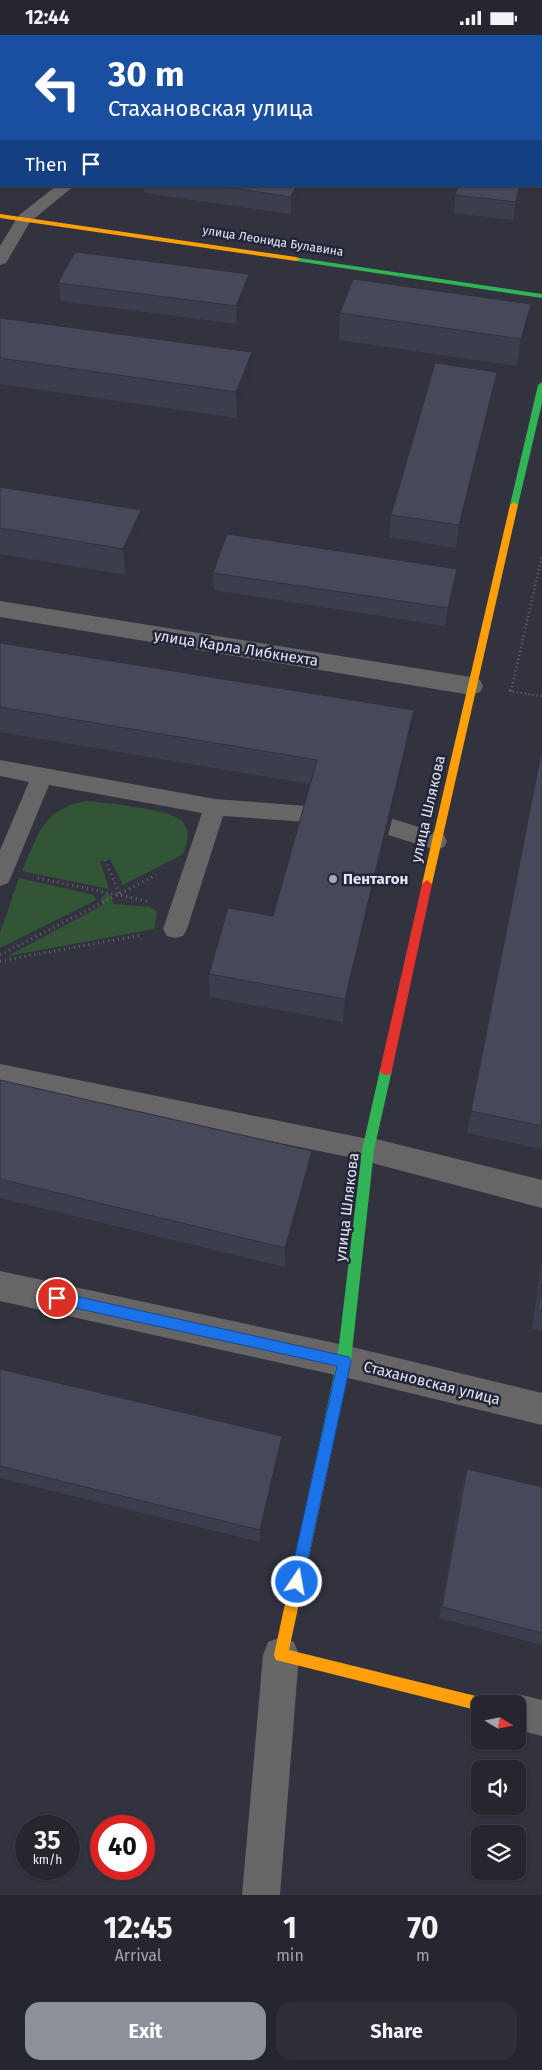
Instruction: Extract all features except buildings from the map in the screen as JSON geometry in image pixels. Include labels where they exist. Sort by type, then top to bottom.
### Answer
[{"type":"street","name":"улица Леонида Булавина","points":[[0,216],[542,297]]},
{"type":"street","name":"улица Шлякова","points":[[281,1655],[344,1361],[368,1150],[471,686],[542,385]]},
{"type":"street","name":"улица Карла Либкнехта","points":[[0,609],[471,686]]},
{"type":"street","points":[[368,1150],[542,1194]]},
{"type":"street","name":"Стахановская улица","points":[[0,1286],[344,1361],[542,1409]]},
{"type":"street","points":[[261,1895],[281,1655],[471,1701]]},
{"type":"street","points":[[526,1714],[542,1718]]},
{"type":"lane","points":[[0,260],[24,219],[65,187]]},
{"type":"lane","points":[[0,768],[215,807],[307,814]]},
{"type":"lane","points":[[1,874],[42,776]]},
{"type":"lane","points":[[174,929],[215,807]]},
{"type":"lane","points":[[390,827],[436,841]]},
{"type":"lane","points":[[0,1075],[368,1150]]},
{"type":"path","points":[[511,691],[542,555]]},
{"type":"path","points":[[0,955],[201,852]]},
{"type":"path","points":[[105,860],[118,894]]},
{"type":"path","points":[[1,874],[118,894]]},
{"type":"path","points":[[0,961],[174,929]]},
{"type":"green space","points":[[86,801],[137,807],[177,818],[183,822],[188,834],[183,854],[123,885],[110,859],[100,861],[109,889],[22,871],[38,835],[50,817],[71,805]]},
{"type":"green space","points":[[19,878],[94,895],[96,900],[0,948],[0,933]]},
{"type":"green space","points":[[105,894],[111,895],[113,904],[150,907],[157,912],[154,929],[8,956],[103,905],[101,898]]},
{"type":"traffic: fast","points":[[296,259],[542,296]]},
{"type":"traffic: fast","points":[[514,505],[542,385]]},
{"type":"traffic: fast","points":[[323,1459],[344,1361],[368,1150],[386,1070]]},
{"type":"traffic: slow","points":[[0,216],[296,259]]},
{"type":"traffic: slow","points":[[427,884],[514,505]]},
{"type":"traffic: slow","points":[[323,1459],[281,1655],[471,1701]]},
{"type":"traffic: jam","points":[[386,1070],[427,884]]},
{"type":"place","name":"Пентагон","points":[[333,879]]},
{"type":"route","points":[[57,1298],[344,1361],[297,1582]]}]
